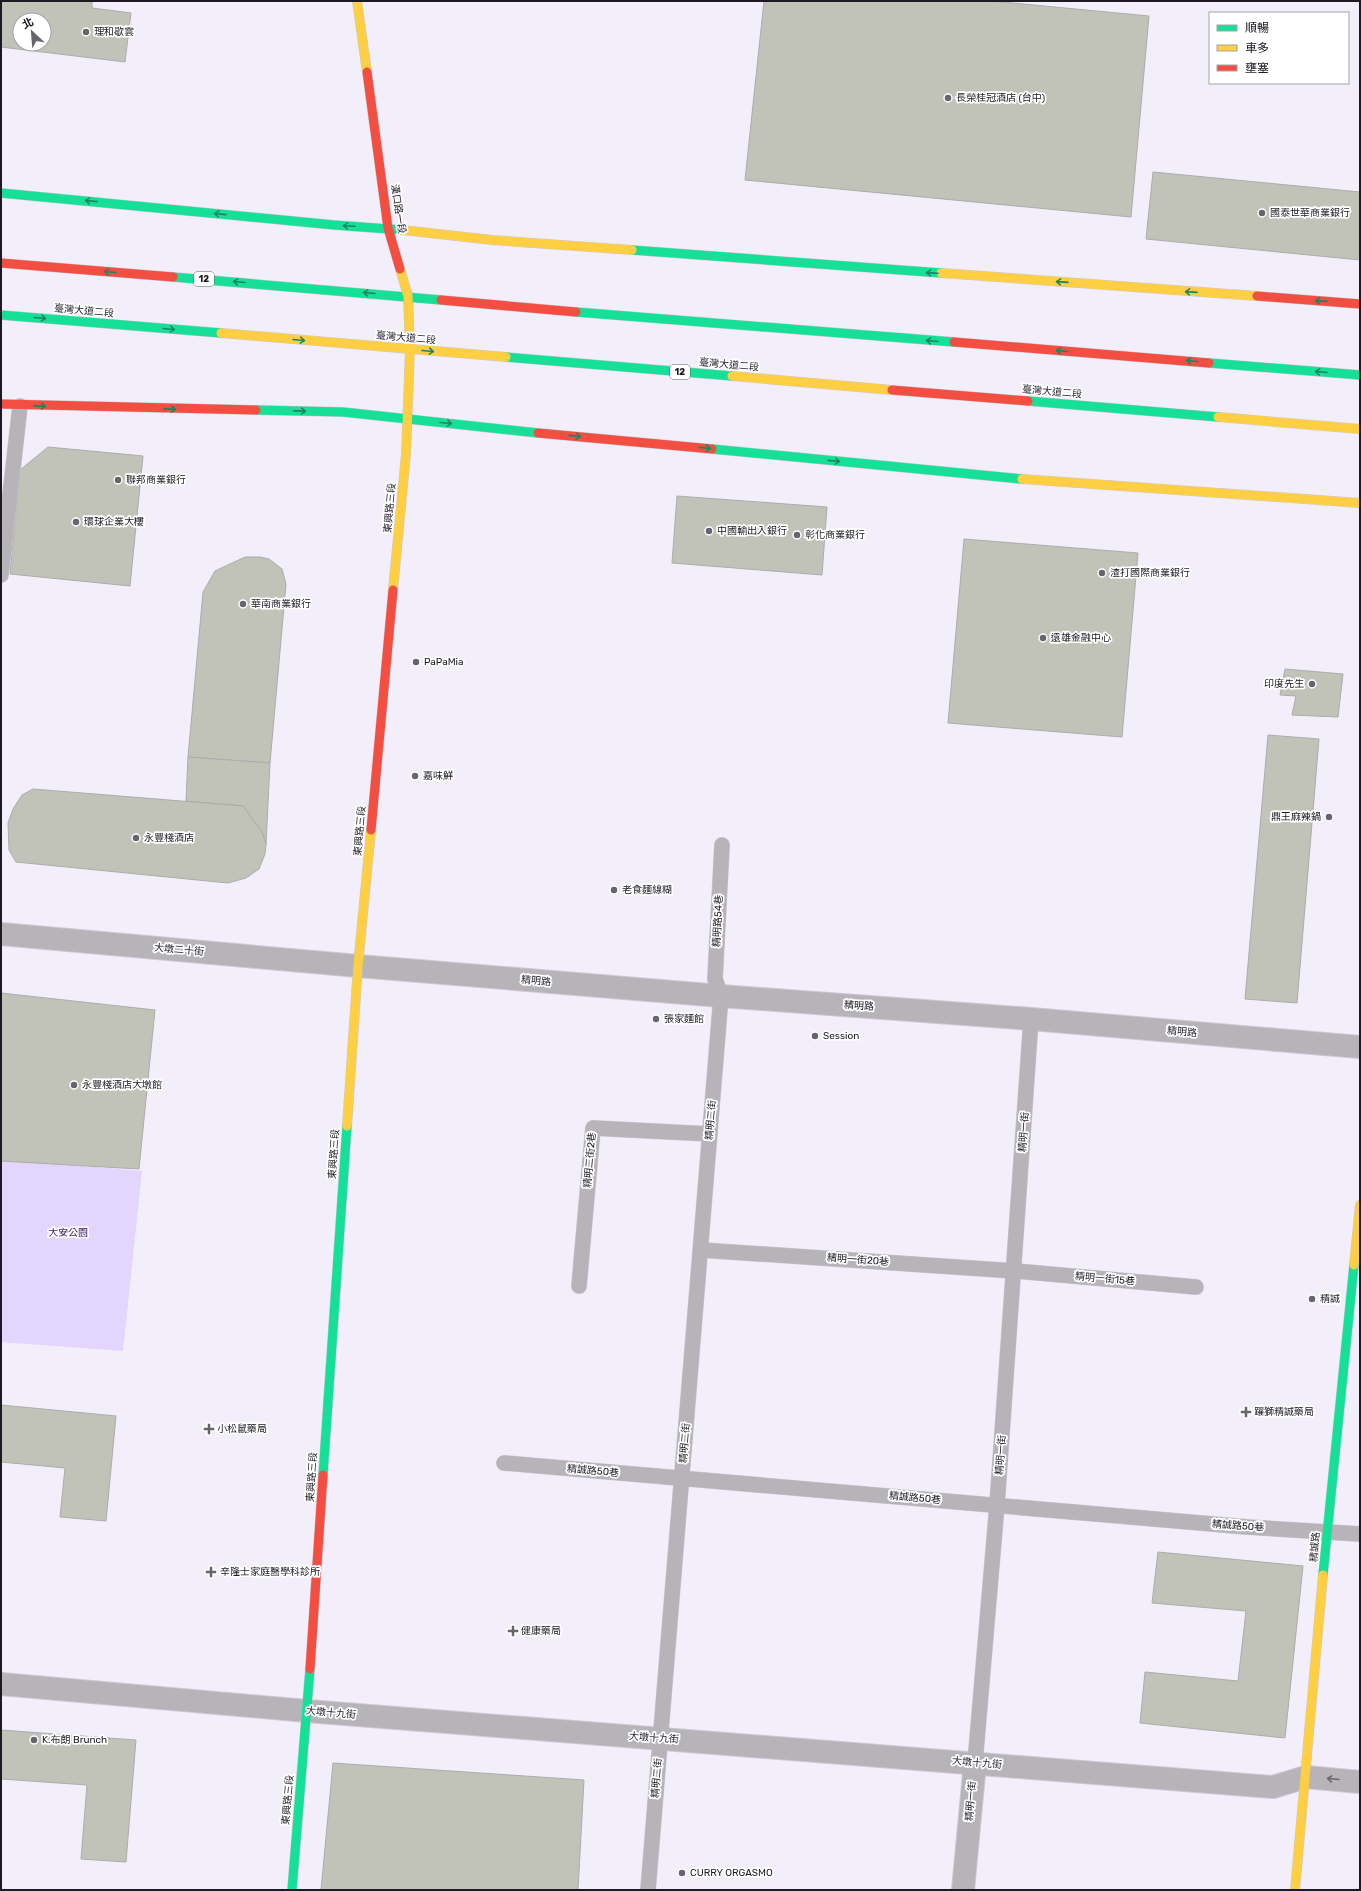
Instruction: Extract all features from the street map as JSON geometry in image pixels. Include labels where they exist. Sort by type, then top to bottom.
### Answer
[{"type":"main road","name":"漢口路一段","points":[[357,1],[388,228],[408,296],[410,350],[407,420]]},
{"type":"main road","points":[[1,193],[334,225],[388,228],[492,240],[1360,304]]},
{"type":"main road","name":"12","points":[[1,263],[408,296],[489,305],[1360,375]]},
{"type":"main road","name":"臺灣大道二段","points":[[1,315],[1360,429]]},
{"type":"main road","points":[[1,404],[20,406],[343,412],[407,420],[998,477],[1360,503]]},
{"type":"main road","name":"東興路三段","points":[[292,1890],[307,1711],[358,966],[405,470],[407,420]]},
{"type":"main road","name":"精誠路","points":[[1296,1890],[1327,1532],[1356,1285],[1360,1205]]},
{"type":"street","name":"大墩二十街","points":[[1,934],[358,966]]},
{"type":"street","name":"精明路","points":[[358,966],[721,996],[1031,1019],[1360,1047]]},
{"type":"street","name":"大墩十九街","points":[[1,1684],[307,1711],[1273,1787],[1306,1777]]},
{"type":"street","name":"精明一街","points":[[963,1890],[975,1763]]},
{"type":"street","points":[[1306,1777],[1360,1782]]},
{"type":"lane","points":[[2,574],[20,406]]},
{"type":"lane","name":"精明路54巷","points":[[721,996],[715,978],[722,845]]},
{"type":"lane","name":"精明二街","points":[[648,1890],[721,996]]},
{"type":"lane","name":"精明一街","points":[[975,1763],[1015,1271],[1031,1019]]},
{"type":"lane","name":"精明二街2巷","points":[[579,1286],[593,1128],[710,1134]]},
{"type":"lane","name":"精明一街20巷","points":[[700,1250],[1015,1271]]},
{"type":"lane","name":"精明一街15巷","points":[[1015,1271],[1196,1287]]},
{"type":"lane","name":"精誠路50巷","points":[[504,1463],[1247,1527],[1360,1534]]},
{"type":"green space","name":"大安公園","points":[[1,1159],[142,1171],[123,1351],[1,1342]]},
{"type":"building","name":"理和歇雲","points":[[1,1],[92,1],[92,8],[131,13],[125,62],[42,52],[52,52],[52,12],[12,12],[12,48],[1,47]]},
{"type":"building","name":"長榮桂冠酒店 (台中)","points":[[764,1],[992,1],[1149,16],[1131,217],[745,180]]},
{"type":"building","points":[[1153,172],[1360,192],[1360,260],[1146,239]]},
{"type":"building","name":"環球企業大樓","points":[[48,447],[143,456],[130,586],[10,574],[20,470]]},
{"type":"building","points":[[677,496],[827,507],[822,575],[672,563]]},
{"type":"building","name":"遠雄金融中心","points":[[964,539],[1138,553],[1122,737],[948,723]]},
{"type":"building","points":[[245,557],[260,557],[269,559],[282,569],[286,584],[270,763],[188,757],[203,592],[215,571]]},
{"type":"building","name":"印度先生","points":[[1285,669],[1343,674],[1338,717],[1292,715],[1296,696],[1280,695]]},
{"type":"building","points":[[1268,735],[1319,739],[1297,1003],[1245,999]]},
{"type":"building","name":"永豐棧酒店","points":[[188,757],[270,763],[266,844],[262,832],[243,806],[186,801]]},
{"type":"building","name":"永豐棧酒店","points":[[33,789],[243,806],[262,832],[266,844],[265,854],[259,869],[246,878],[228,883],[16,862],[9,850],[8,823],[13,809],[22,795]]},
{"type":"building","name":"永豐棧酒店大墩館","points":[[1,993],[155,1010],[139,1169],[1,1161]]},
{"type":"building","points":[[1,1405],[116,1416],[106,1521],[60,1517],[65,1468],[1,1462]]},
{"type":"building","points":[[1158,1552],[1303,1566],[1285,1738],[1140,1723],[1145,1672],[1238,1681],[1246,1611],[1152,1603]]},
{"type":"building","points":[[1,1730],[136,1740],[126,1862],[81,1859],[87,1785],[1,1779]]},
{"type":"building","points":[[333,1763],[584,1780],[578,1890],[321,1890]]},
{"type":"traffic: fast","points":[[1,193],[334,225],[403,230]]},
{"type":"traffic: fast","points":[[632,250],[941,273]]},
{"type":"traffic: fast","points":[[173,277],[441,300]]},
{"type":"traffic: fast","points":[[576,312],[954,342]]},
{"type":"traffic: fast","points":[[1,315],[221,333]]},
{"type":"traffic: fast","points":[[506,357],[732,376]]},
{"type":"traffic: fast","points":[[1209,363],[1360,375]]},
{"type":"traffic: fast","points":[[1028,401],[1218,417]]},
{"type":"traffic: fast","points":[[256,410],[343,412],[538,433]]},
{"type":"traffic: fast","points":[[712,449],[1022,479]]},
{"type":"traffic: fast","points":[[323,1475],[347,1126]]},
{"type":"traffic: fast","points":[[1323,1575],[1354,1265]]},
{"type":"traffic: fast","points":[[292,1890],[310,1669]]},
{"type":"traffic: slow","points":[[357,1],[367,72]]},
{"type":"traffic: slow","points":[[403,230],[492,240],[632,250]]},
{"type":"traffic: slow","points":[[393,590],[406,454],[410,350],[408,296],[400,269]]},
{"type":"traffic: slow","points":[[941,273],[1257,296]]},
{"type":"traffic: slow","points":[[221,333],[506,357]]},
{"type":"traffic: slow","points":[[732,376],[892,390]]},
{"type":"traffic: slow","points":[[1218,417],[1360,429]]},
{"type":"traffic: slow","points":[[1022,479],[1360,503]]},
{"type":"traffic: slow","points":[[347,1126],[358,966],[371,830]]},
{"type":"traffic: slow","points":[[1354,1265],[1360,1205]]},
{"type":"traffic: slow","points":[[1295,1890],[1323,1575]]},
{"type":"traffic: jam","points":[[367,72],[388,228],[400,269]]},
{"type":"traffic: jam","points":[[1,263],[173,277]]},
{"type":"traffic: jam","points":[[1257,296],[1360,304]]},
{"type":"traffic: jam","points":[[441,300],[576,312]]},
{"type":"traffic: jam","points":[[954,342],[1209,363]]},
{"type":"traffic: jam","points":[[892,390],[1028,401]]},
{"type":"traffic: jam","points":[[1,404],[256,410]]},
{"type":"traffic: jam","points":[[538,433],[712,449]]},
{"type":"traffic: jam","points":[[371,830],[393,590]]},
{"type":"traffic: jam","points":[[310,1669],[323,1475]]},
{"type":"place","name":"理和歇雲","points":[[86,32]]},
{"type":"place","name":"長榮桂冠酒店 (台中)","points":[[948,98]]},
{"type":"place","name":"國泰世華商業銀行","points":[[1262,213]]},
{"type":"place","name":"聯邦商業銀行","points":[[118,480]]},
{"type":"place","name":"環球企業大樓","points":[[76,522]]},
{"type":"place","name":"中國輸出入銀行","points":[[709,531]]},
{"type":"place","name":"彰化商業銀行","points":[[797,535]]},
{"type":"place","name":"渣打國際商業銀行","points":[[1102,573]]},
{"type":"place","name":"華南商業銀行","points":[[243,604]]},
{"type":"place","name":"遠雄金融中心","points":[[1043,638]]},
{"type":"place","name":"PaPaMia","points":[[416,662]]},
{"type":"place","name":"印度先生","points":[[1312,684]]},
{"type":"place","name":"嘉味鮮","points":[[415,776]]},
{"type":"place","name":"鼎王麻辣鍋","points":[[1329,817]]},
{"type":"place","name":"永豐棧酒店","points":[[136,838]]},
{"type":"place","name":"老食麵線糊","points":[[614,890]]},
{"type":"place","name":"張家麵館","points":[[656,1019]]},
{"type":"place","name":"Session","points":[[815,1036]]},
{"type":"place","name":"永豐棧酒店大墩館","points":[[74,1085]]},
{"type":"place","name":"精誠","points":[[1312,1299]]},
{"type":"place","name":"躍獅精誠藥局","points":[[1246,1412]]},
{"type":"place","name":"小松鼠藥局","points":[[209,1429]]},
{"type":"place","name":"辛隆士家庭醫學科診所","points":[[211,1572]]},
{"type":"place","name":"健康藥局","points":[[513,1631]]},
{"type":"place","name":"K.布朗 Brunch","points":[[34,1740]]},
{"type":"place","name":"CURRY ORGASMO","points":[[682,1873]]}]
